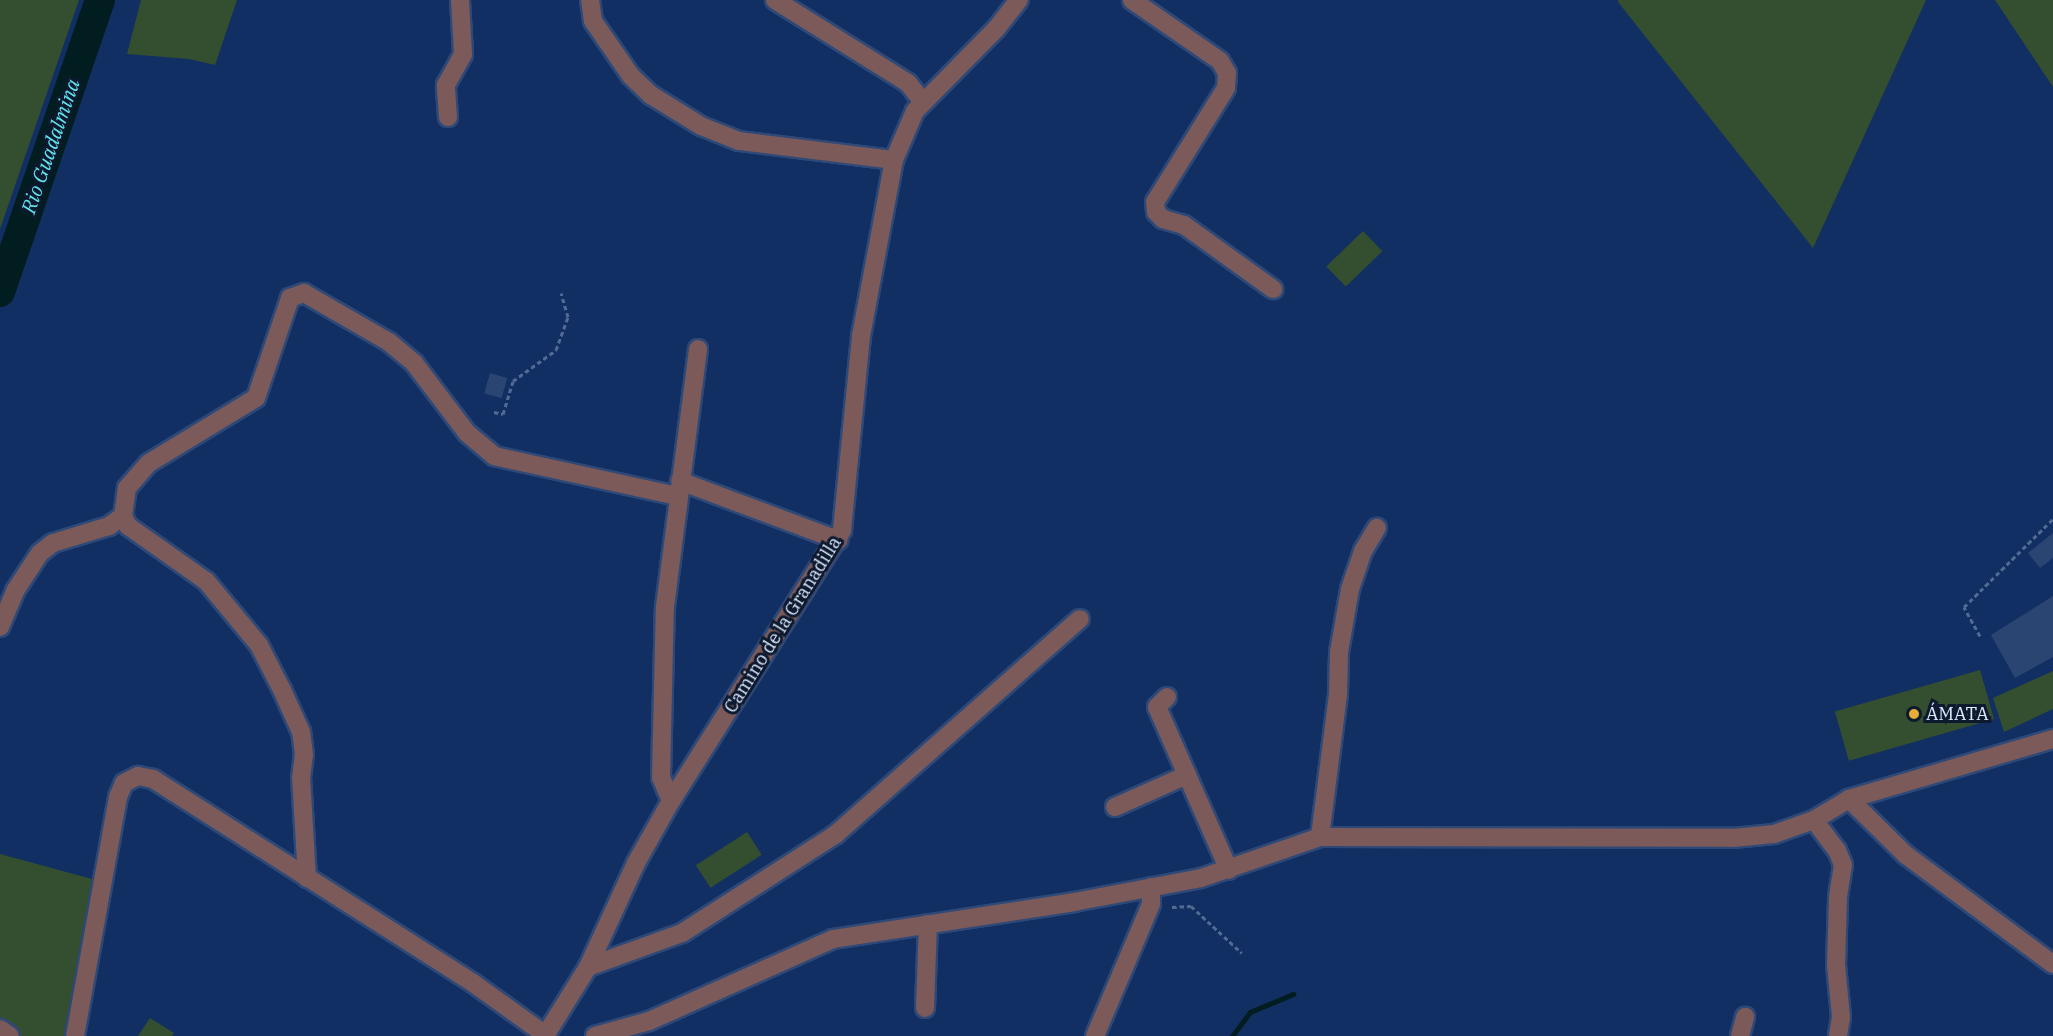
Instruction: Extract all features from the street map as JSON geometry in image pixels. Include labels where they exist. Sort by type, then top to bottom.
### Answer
[{"type":"street","points":[[448,117],[446,85],[461,64],[460,0]]},
{"type":"street","points":[[590,0],[593,21],[632,76],[651,95],[701,126],[739,141],[894,160]]},
{"type":"street","points":[[775,0],[908,83],[923,102]]},
{"type":"street","name":"Camino de la Granadilla","points":[[547,1036],[588,967],[636,863],[671,801],[838,540],[842,530],[861,336],[894,160],[915,111],[996,29],[1019,0]]},
{"type":"street","points":[[1132,0],[1220,61],[1227,74],[1226,88],[1155,202],[1156,212],[1163,219],[1184,225],[1273,289]]},
{"type":"street","points":[[307,878],[301,778],[304,755],[301,732],[282,690],[259,645],[206,581],[128,526],[123,516],[127,488],[149,463],[256,398],[290,298],[304,293],[389,342],[414,363],[467,433],[494,456],[679,488],[838,540]]},
{"type":"street","points":[[671,801],[661,777],[665,607],[698,349]]},
{"type":"street","points":[[0,627],[15,591],[40,553],[53,543],[109,526],[123,516]]},
{"type":"street","points":[[1320,837],[1338,694],[1339,652],[1350,590],[1363,551],[1377,528]]},
{"type":"street","points":[[588,967],[682,933],[836,834],[1080,619]]},
{"type":"street","points":[[1167,697],[1157,707],[1229,870]]},
{"type":"street","points":[[595,1036],[649,1021],[833,939],[1151,887],[1229,870],[1320,837],[1733,838],[1774,834],[1814,820],[1849,799],[2053,739]]},
{"type":"street","points":[[1115,807],[1188,776]]},
{"type":"street","points":[[75,1036],[118,797],[130,778],[153,779],[473,983],[547,1036]]},
{"type":"street","points":[[1849,799],[1906,855],[2053,963]]},
{"type":"street","points":[[1814,820],[1843,865],[1838,898],[1836,965],[1841,1017],[1838,1036]]},
{"type":"street","points":[[1095,1036],[1151,904],[1151,887]]},
{"type":"street","points":[[925,1008],[928,924]]},
{"type":"street","points":[[1740,1036],[1745,1017]]},
{"type":"street","points":[[0,1029],[10,1036]]},
{"type":"path","points":[[494,412],[503,414],[513,381],[556,350],[568,317],[561,293]]},
{"type":"path","points":[[1980,636],[1964,607],[2053,519]]},
{"type":"path","points":[[1172,907],[1191,906],[1242,953]]},
{"type":"green space","points":[[0,0],[79,0],[0,229]]},
{"type":"green space","points":[[141,0],[237,0],[215,65],[189,59],[127,54]]},
{"type":"green space","points":[[1618,0],[1926,0],[1813,248],[1618,2]]},
{"type":"green space","points":[[1995,0],[2053,0],[2053,87]]},
{"type":"green space","points":[[1363,231],[1382,251],[1346,287],[1326,266]]},
{"type":"green space","name":"ÁMATA","points":[[1980,670],[1994,719],[1849,761],[1835,712]]},
{"type":"green space","points":[[2053,671],[2053,709],[2004,732],[1993,698]]},
{"type":"green space","points":[[747,832],[762,855],[711,888],[696,865]]},
{"type":"green space","points":[[0,854],[92,879],[64,1036],[16,1036],[0,1025]]},
{"type":"green space","points":[[150,1018],[174,1033],[172,1036],[138,1036]]},
{"type":"building","points":[[490,373],[507,378],[502,398],[484,393]]},
{"type":"building","points":[[2053,533],[2053,558],[2040,568],[2028,553]]},
{"type":"building","points":[[2053,596],[2053,657],[2015,678],[1991,635]]},
{"type":"waterway","name":"Rio Guadalmina","points":[[0,292],[100,0]]},
{"type":"waterway","points":[[1232,1036],[1250,1012],[1293,994]]},
{"type":"place","name":"ÁMATA","points":[[1914,714]]}]
